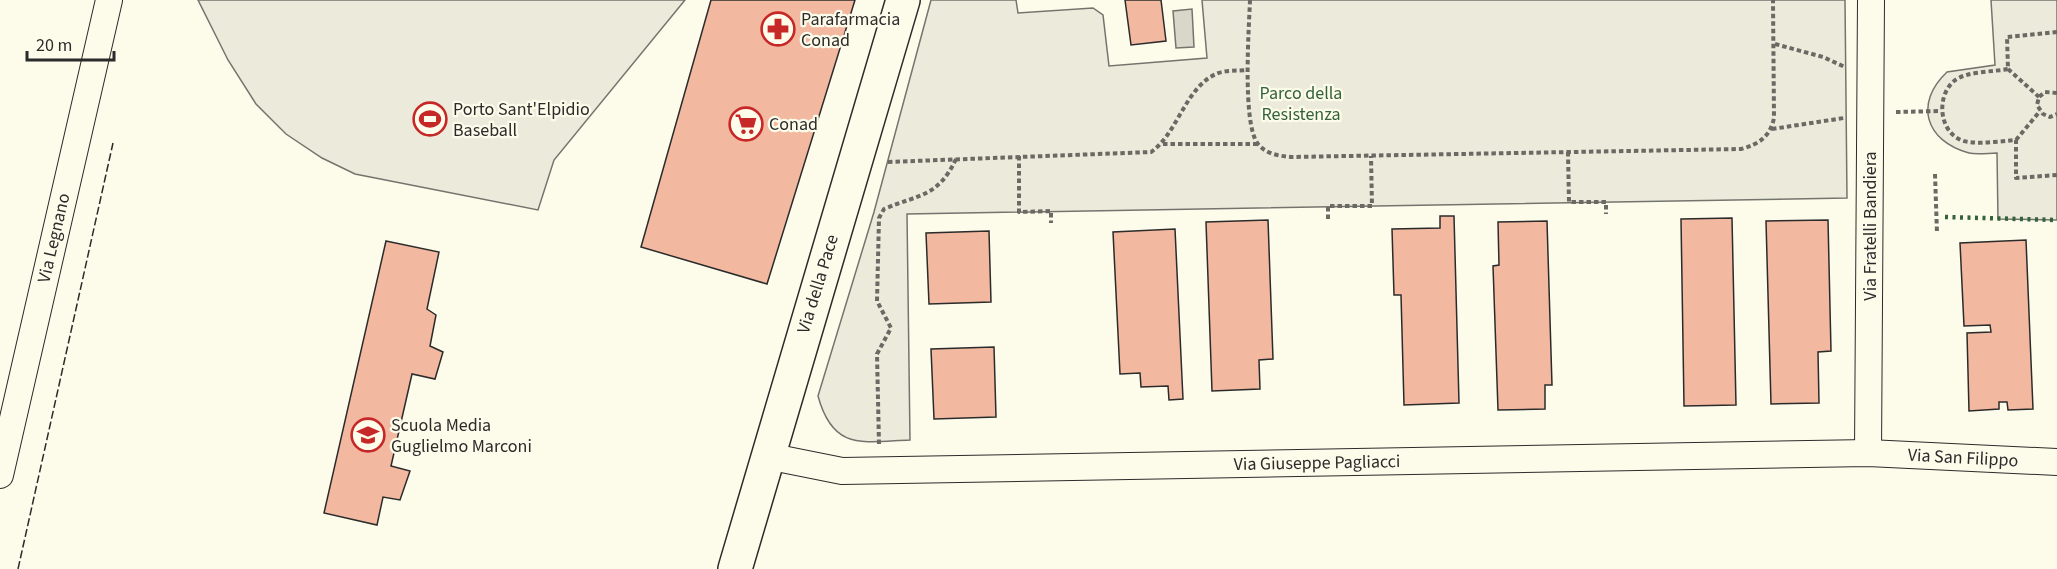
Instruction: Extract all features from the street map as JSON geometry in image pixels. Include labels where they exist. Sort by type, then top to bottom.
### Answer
[{"type":"street","name":"Via Legnano","points":[[0,475],[6,420],[109,0]]},
{"type":"street","name":"Via della Pace","points":[[735,569],[903,0]]},
{"type":"street","name":"Via Fratelli Bandiera","points":[[1868,453],[1871,0]]},
{"type":"street","name":"Via San Filippo","points":[[1868,453],[2057,462]]},
{"type":"street","name":"Via Giuseppe Pagliacci","points":[[768,456],[842,471],[880,471],[1868,453]]},
{"type":"path","points":[[1250,0],[1248,70],[1252,132],[1258,144],[1277,156],[1741,149],[1754,146],[1772,129],[1870,113],[1940,111]]},
{"type":"path","points":[[1772,129],[1775,44],[1773,0]]},
{"type":"path","points":[[2039,97],[2008,69],[2007,36],[2057,32]]},
{"type":"path","points":[[1775,44],[1823,57],[1871,78]]},
{"type":"path","points":[[2008,69],[1962,76],[1954,80],[1943,99],[1940,111],[1945,124],[1960,140],[1969,142],[2016,140]]},
{"type":"path","points":[[855,163],[1151,152],[1162,144],[1205,82],[1216,73],[1248,70]]},
{"type":"path","points":[[2057,93],[2049,91],[2039,97],[2037,105],[2046,116],[2057,114]]},
{"type":"path","points":[[2040,111],[2016,140],[2016,177],[2057,175]]},
{"type":"path","points":[[1162,144],[1258,144]]},
{"type":"path","points":[[1568,152],[1569,202],[1606,202],[1606,214]]},
{"type":"path","points":[[1019,156],[1019,212],[1051,211],[1052,223]]},
{"type":"path","points":[[1328,219],[1328,206],[1372,206],[1371,156]]},
{"type":"path","points":[[880,471],[877,354],[891,328],[877,301],[879,219],[884,209],[931,192],[946,179],[956,159]]},
{"type":"path","points":[[1935,174],[1937,232]]},
{"type":"green space","name":"Porto Sant'Elpidio Baseball","points":[[198,0],[685,0],[554,160],[538,210],[355,174],[322,158],[286,134],[256,104],[228,60]]},
{"type":"green space","name":"Parco della Resistenza","points":[[931,0],[1016,0],[1018,13],[1093,8],[1103,15],[1109,66],[1207,58],[1202,0],[1845,0],[1847,198],[907,214],[910,440],[877,442],[852,439],[841,435],[832,426],[824,414],[818,396],[874,212]]},
{"type":"green space","points":[[1991,0],[2057,0],[2057,220],[1998,219],[1997,153],[1972,154],[1954,147],[1942,140],[1929,120],[1930,96],[1947,72],[1995,65]]},
{"type":"shaded area","points":[[1192,9],[1194,47],[1176,48],[1173,11]]},
{"type":"building","name":"Conad","points":[[711,0],[855,0],[767,284],[641,247]]},
{"type":"building","points":[[1125,0],[1161,0],[1166,41],[1131,45]]},
{"type":"building","points":[[1440,216],[1454,216],[1459,403],[1404,405],[1401,295],[1394,295],[1392,229],[1440,228]]},
{"type":"building","points":[[1732,218],[1736,405],[1684,406],[1681,219]]},
{"type":"building","points":[[1268,220],[1273,359],[1259,360],[1260,389],[1212,391],[1206,222]]},
{"type":"building","points":[[1828,220],[1831,351],[1818,352],[1819,403],[1771,404],[1766,221]]},
{"type":"building","points":[[1547,221],[1552,385],[1545,385],[1545,409],[1498,410],[1493,266],[1499,265],[1498,222]]},
{"type":"building","points":[[1175,229],[1183,399],[1169,400],[1168,386],[1141,387],[1140,373],[1120,374],[1113,232]]},
{"type":"building","points":[[989,231],[991,302],[929,304],[926,233]]},
{"type":"building","points":[[2026,240],[2033,409],[2008,410],[2007,402],[1999,402],[1999,409],[1969,411],[1967,333],[1991,332],[1990,325],[1964,326],[1960,243]]},
{"type":"building","points":[[386,241],[439,252],[427,309],[436,315],[430,346],[443,352],[435,379],[412,374],[391,466],[410,471],[400,500],[383,497],[377,525],[324,513]]},
{"type":"building","points":[[994,347],[996,417],[934,419],[931,349]]},
{"type":"hedge","points":[[1945,217],[2057,220]]},
{"type":"fence","points":[[18,569],[113,143]]},
{"type":"place","name":"Parafarmacia Conad","points":[[778,29]]},
{"type":"place","name":"Porto Sant'Elpidio Baseball","points":[[430,119]]},
{"type":"place","name":"Conad","points":[[746,124]]},
{"type":"place","name":"Scuola Media Guglielmo Marconi","points":[[368,435]]}]
